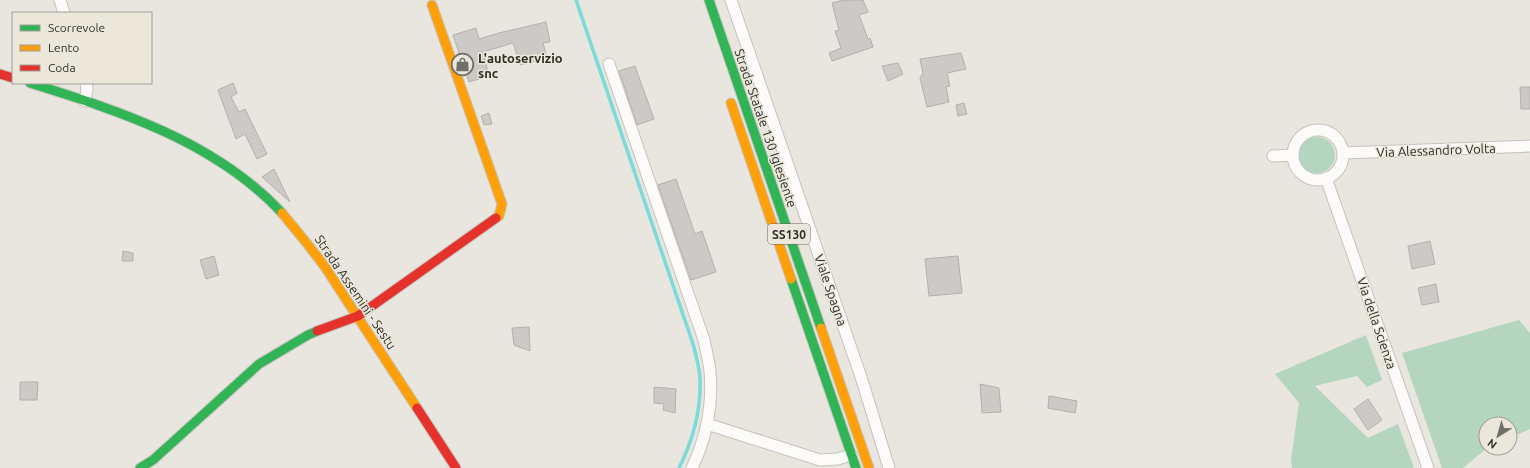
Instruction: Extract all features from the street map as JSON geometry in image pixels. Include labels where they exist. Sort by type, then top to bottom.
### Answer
[{"type":"street","points":[[60,0],[64,12]]},
{"type":"street","name":"Strada Statale 130 Iglesiente","points":[[709,0],[869,468]]},
{"type":"street","name":"Viale Spagna","points":[[732,0],[862,380],[889,468]]},
{"type":"street","points":[[140,468],[153,460],[259,364],[308,335],[358,316],[499,216],[502,204],[432,5]]},
{"type":"street","points":[[609,64],[704,340],[710,370],[710,397],[707,424],[692,468]]},
{"type":"street","points":[[0,74],[12,78]]},
{"type":"street","name":"Strada Assemini - Sestu","points":[[33,84],[130,116],[171,134],[202,150],[235,172],[269,201],[305,240],[334,279],[456,468]]},
{"type":"street","points":[[85,101],[86,84]]},
{"type":"street","name":"Strada Statale 130 Iglesiente","points":[[728,96],[856,468]]},
{"type":"street","points":[[1318,131],[1330,134],[1336,139],[1341,146],[1342,153],[1342,161],[1339,169],[1326,178],[1319,180],[1304,176],[1294,163],[1293,155],[1294,147],[1305,134],[1318,131]]},
{"type":"street","name":"Via Alessandro Volta","points":[[1342,153],[1530,146]]},
{"type":"street","points":[[1273,156],[1293,155]]},
{"type":"street","name":"Via della Scienza","points":[[1326,178],[1428,468]]},
{"type":"street","points":[[707,424],[820,460],[838,459],[851,455]]},
{"type":"green space","points":[[1317,137],[1327,140],[1332,145],[1335,155],[1332,165],[1327,170],[1317,173],[1307,170],[1302,165],[1299,155],[1302,145],[1307,140]]},
{"type":"green space","points":[[1519,320],[1530,333],[1530,429],[1518,434],[1518,416],[1478,416],[1478,456],[1463,468],[1442,468],[1402,353]]},
{"type":"green space","points":[[1366,335],[1382,380],[1367,387],[1357,376],[1315,386],[1368,438],[1398,424],[1414,468],[1292,468],[1291,460],[1299,403],[1275,374]]},
{"type":"building","points":[[843,0],[863,0],[868,12],[859,15],[868,39],[870,38],[873,47],[832,61],[829,53],[841,48],[835,31],[839,30],[832,3]]},
{"type":"building","points":[[546,22],[550,42],[543,43],[547,58],[520,65],[513,43],[483,52],[489,76],[469,82],[453,35],[476,28],[479,39]]},
{"type":"building","points":[[961,53],[966,69],[947,73],[950,86],[946,87],[949,102],[927,107],[920,78],[923,73],[920,59]]},
{"type":"building","points":[[898,63],[903,74],[888,81],[882,66]]},
{"type":"building","points":[[635,66],[654,119],[637,125],[619,71]]},
{"type":"building","points":[[233,83],[237,93],[231,97],[239,112],[245,109],[267,154],[257,159],[245,134],[236,139],[218,90]]},
{"type":"building","points":[[1520,87],[1530,87],[1530,109],[1521,109]]},
{"type":"building","points":[[964,103],[967,114],[958,116],[956,105]]},
{"type":"building","points":[[489,113],[492,124],[484,125],[481,116]]},
{"type":"building","points":[[274,169],[290,202],[262,177]]},
{"type":"building","points":[[676,179],[695,234],[702,231],[716,272],[691,280],[658,185]]},
{"type":"building","points":[[1430,241],[1435,264],[1412,269],[1408,246]]},
{"type":"building","points":[[123,251],[133,253],[133,261],[122,261]]},
{"type":"building","points":[[214,256],[219,275],[206,279],[200,260]]},
{"type":"building","points":[[958,256],[962,293],[929,296],[925,259]]},
{"type":"building","points":[[1436,284],[1439,302],[1422,305],[1418,288]]},
{"type":"building","points":[[529,327],[530,351],[514,345],[512,328]]},
{"type":"building","points":[[20,382],[38,382],[37,400],[20,400]]},
{"type":"building","points":[[980,384],[999,388],[1001,412],[982,413]]},
{"type":"building","points":[[654,387],[676,389],[675,413],[663,410],[664,404],[654,403]]},
{"type":"building","points":[[1049,396],[1077,401],[1075,413],[1048,408]]},
{"type":"building","points":[[1368,399],[1382,420],[1368,430],[1354,409]]},
{"type":"waterway","points":[[576,0],[698,362],[700,391],[695,426],[688,448],[679,468]]},
{"type":"traffic: fast","points":[[709,0],[821,328]]},
{"type":"traffic: fast","points":[[33,84],[98,105],[132,118],[197,148],[256,188],[282,213]]},
{"type":"traffic: fast","points":[[791,279],[856,468]]},
{"type":"traffic: fast","points":[[140,468],[153,460],[259,364],[317,331]]},
{"type":"traffic: slow","points":[[432,5],[502,204],[499,216],[496,218]]},
{"type":"traffic: slow","points":[[731,103],[791,279]]},
{"type":"traffic: slow","points":[[282,213],[325,267],[417,408]]},
{"type":"traffic: slow","points":[[821,328],[869,468]]},
{"type":"traffic: jam","points":[[0,74],[12,78]]},
{"type":"traffic: jam","points":[[317,331],[358,316],[496,218]]},
{"type":"traffic: jam","points":[[417,408],[456,468]]},
{"type":"place","name":"L'autoservizio snc","points":[[463,65]]}]
